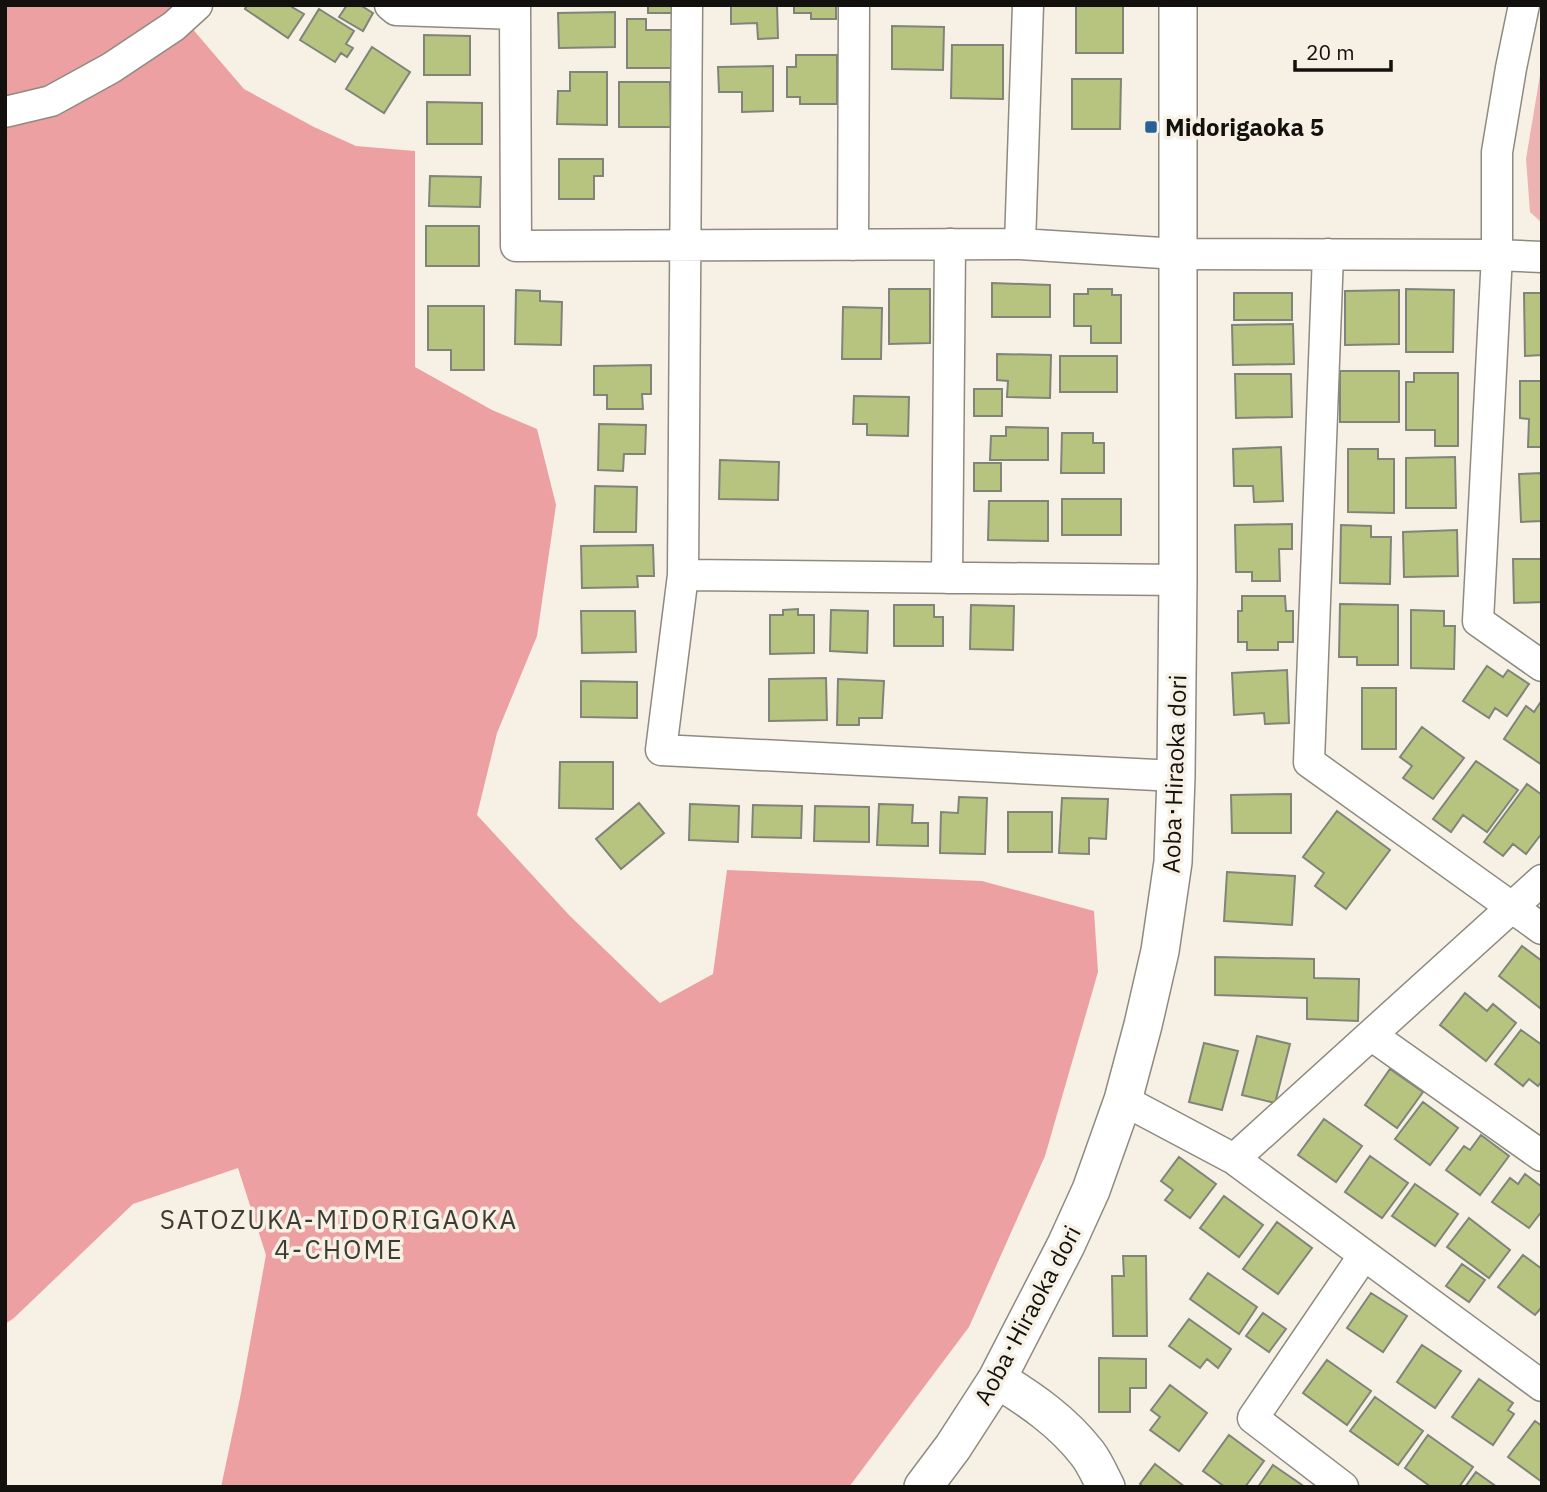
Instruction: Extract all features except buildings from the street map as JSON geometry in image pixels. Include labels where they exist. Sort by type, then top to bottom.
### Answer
[{"type":"street","points":[[5,112],[51,101],[174,26],[197,5]]},
{"type":"street","points":[[390,5],[396,10],[515,10],[516,246],[1020,244],[1178,254],[1542,257]]},
{"type":"street","points":[[687,5],[683,575],[661,751],[1176,776]]},
{"type":"street","points":[[853,245],[854,5]]},
{"type":"street","points":[[1020,244],[1028,5]]},
{"type":"street","name":"Aoba･Hiraoka dori","points":[[923,1487],[998,1379],[1091,1190],[1123,1100],[1160,951],[1173,862],[1176,776],[1178,5]]},
{"type":"street","points":[[1524,5],[1497,152],[1497,255],[1478,621],[1542,666]]},
{"type":"street","points":[[947,578],[950,244]]},
{"type":"street","points":[[1328,254],[1309,762],[1542,929]]},
{"type":"street","points":[[683,575],[1178,580]]},
{"type":"street","points":[[1234,1159],[1542,880]]},
{"type":"street","points":[[1371,1035],[1542,1156]]},
{"type":"street","points":[[1123,1100],[1234,1159],[1542,1386]]},
{"type":"street","points":[[1343,1487],[1253,1418],[1364,1255]]},
{"type":"street","points":[[998,1379],[1063,1425],[1089,1455],[1106,1487]]},
{"type":"shaded area","points":[[5,5],[172,5],[244,89],[314,127],[356,146],[415,151],[415,367],[492,410],[537,429],[556,505],[537,636],[497,733],[477,815],[569,915],[660,1003],[713,974],[727,870],[982,881],[1094,911],[1098,972],[1045,1156],[969,1327],[849,1487],[221,1487],[266,1255],[238,1168],[133,1204],[5,1324]]},
{"type":"shaded area","points":[[1542,63],[1542,223],[1530,212],[1526,159]]},
{"type":"place","name":"Midorigaoka 5","points":[[1151,127]]},
{"type":"district","name":"SATOZUKA-MIDORIGAOKA 4-CHOME","points":[[339,1234]]}]
